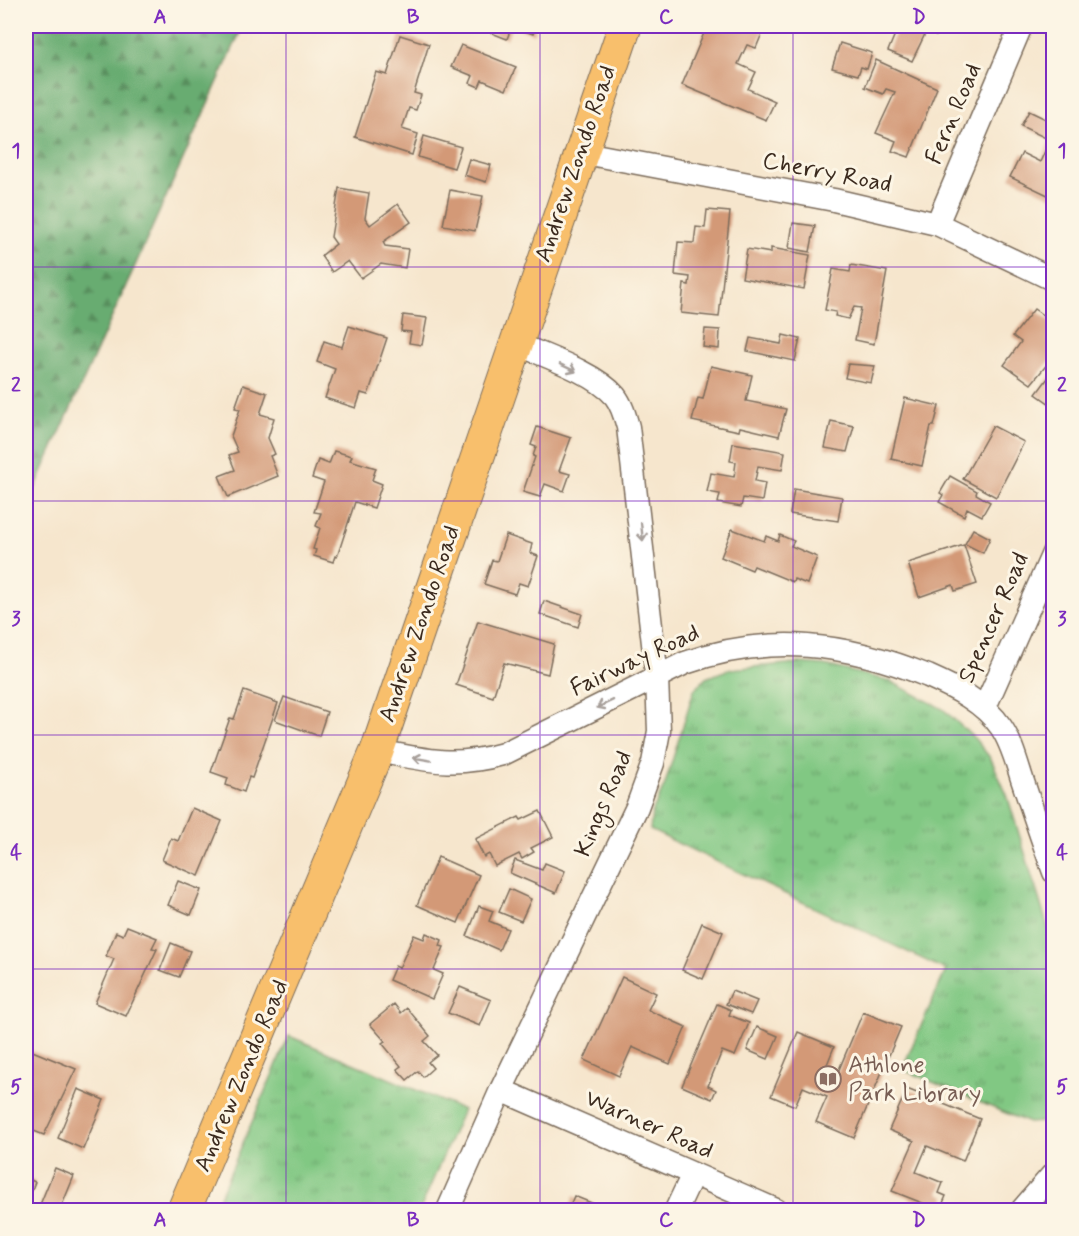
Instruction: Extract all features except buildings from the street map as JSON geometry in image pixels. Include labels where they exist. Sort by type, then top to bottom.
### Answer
[{"type":"main road","name":"Andrew Zondo Road","points":[[184,1210],[377,751],[579,152],[625,26]]},
{"type":"street","name":"Fern Road","points":[[937,224],[1021,26]]},
{"type":"street","name":"Cherry Road","points":[[579,152],[834,200],[937,224],[1053,280]]},
{"type":"street","name":"Kings Road","points":[[448,1210],[501,1090],[637,807],[653,762],[659,731],[657,678],[641,528],[624,411],[615,396],[593,380],[515,343]]},
{"type":"street","name":"Spencer Road","points":[[985,707],[1053,551]]},
{"type":"street","name":"Fairway Road","points":[[377,751],[450,764],[482,760],[503,754],[685,663],[715,652],[795,644],[847,650],[885,659],[943,683],[985,707],[1003,729],[1016,758],[1053,872]]},
{"type":"street","name":"Warner Road","points":[[501,1090],[776,1210]]},
{"type":"street","points":[[1022,1210],[1053,1173]]},
{"type":"street","points":[[676,1210],[693,1174]]},
{"type":"green space","points":[[26,26],[243,26],[26,508]]},
{"type":"green space","points":[[799,663],[825,665],[890,681],[943,709],[975,739],[991,759],[1007,795],[1053,944],[1053,1121],[1029,1123],[902,1069],[946,970],[650,830],[652,813],[665,784],[694,690],[706,678],[730,669]]},
{"type":"green space","points":[[289,1036],[463,1110],[420,1210],[214,1210]]},
{"type":"place","name":"Athlone Park Library","points":[[828,1079]]}]
